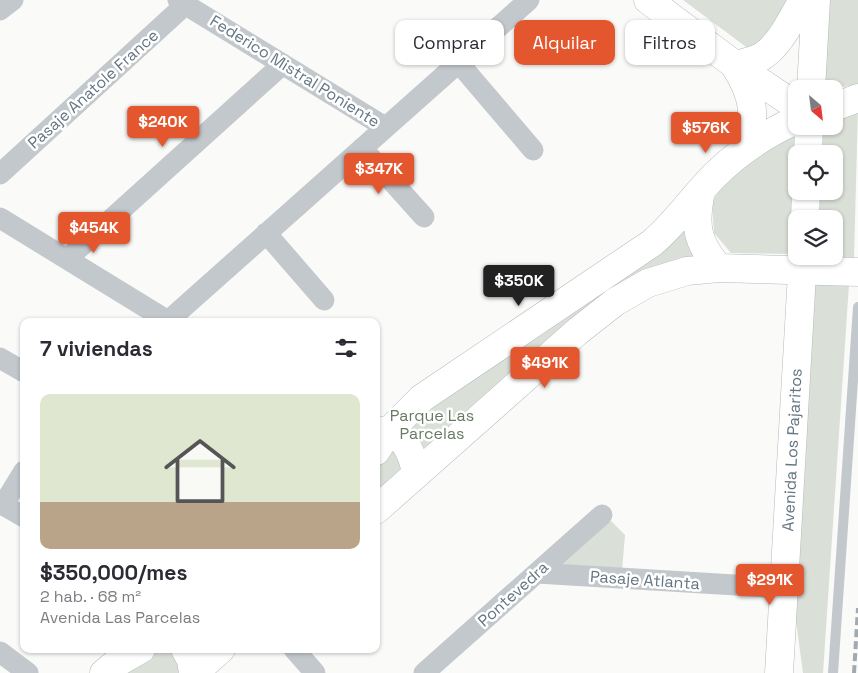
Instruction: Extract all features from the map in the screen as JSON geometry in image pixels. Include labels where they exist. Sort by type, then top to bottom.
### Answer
[{"type":"street","points":[[0,10],[13,0]]},
{"type":"street","points":[[504,22],[529,0]]},
{"type":"street","points":[[648,0],[734,65],[788,101]]},
{"type":"street","points":[[734,65],[755,60],[768,51],[785,31],[803,0]]},
{"type":"street","points":[[812,80],[816,0]]},
{"type":"street","name":"Federico Mistral Poniente","points":[[182,2],[385,127]]},
{"type":"street","name":"Pasaje Anatole France","points":[[0,174],[182,2]]},
{"type":"street","points":[[67,258],[283,64]]},
{"type":"street","points":[[171,318],[455,65]]},
{"type":"street","points":[[461,65],[534,150]]},
{"type":"street","points":[[734,65],[748,89],[752,106],[752,126],[745,149]]},
{"type":"street","points":[[843,103],[858,98]]},
{"type":"street","points":[[416,474],[408,447],[380,438],[422,398],[652,243],[669,229],[713,177],[745,149],[788,125]]},
{"type":"street","points":[[362,148],[424,217]]},
{"type":"street","points":[[701,191],[697,225],[706,252],[719,268]]},
{"type":"street","points":[[0,218],[163,318]]},
{"type":"street","points":[[266,233],[324,300]]},
{"type":"street","points":[[380,506],[578,331],[615,302],[648,283],[668,275],[719,268],[788,265]]},
{"type":"street","name":"Avenida Los Pajaritos","points":[[779,673],[803,265]]},
{"type":"street","points":[[810,265],[858,272]]},
{"type":"street","points":[[0,358],[20,370]]},
{"type":"street","points":[[20,477],[2,504],[20,515]]},
{"type":"street","name":"Pontevedra","points":[[424,673],[602,515]]},
{"type":"street","name":"Pasaje Atlanta","points":[[536,573],[784,588]]},
{"type":"street","points":[[0,652],[28,673]]},
{"type":"street","points":[[104,673],[134,653]]},
{"type":"street","points":[[187,653],[191,660],[193,673]]},
{"type":"street","points":[[193,673],[216,653]]},
{"type":"street","points":[[298,653],[315,673]]},
{"type":"lane","points":[[833,673],[858,307]]},
{"type":"green space","points":[[683,0],[789,0],[753,52],[715,24],[715,20],[710,20]]},
{"type":"green space","points":[[829,0],[858,0],[858,85],[843,87],[843,80],[823,80]]},
{"type":"green space","points":[[858,107],[854,258],[843,258],[843,210],[818,210],[819,200],[843,200],[843,145],[819,145],[820,135],[843,135],[843,113]]},
{"type":"green space","points":[[788,134],[795,135],[795,145],[788,145],[788,200],[793,200],[792,210],[788,210],[788,254],[731,253],[714,233],[712,202],[723,185],[755,153]]},
{"type":"green space","name":"Parque Las Parcelas","points":[[688,225],[701,257],[690,262],[380,499],[380,461],[406,425]]},
{"type":"green space","points":[[815,283],[849,284],[823,673],[803,673],[793,599]]},
{"type":"green space","points":[[609,519],[625,535],[622,571],[552,569]]},
{"type":"green space","points":[[148,653],[206,653],[183,673],[120,673],[139,657]]},
{"type":"railway","points":[[854,673],[858,608]]}]
